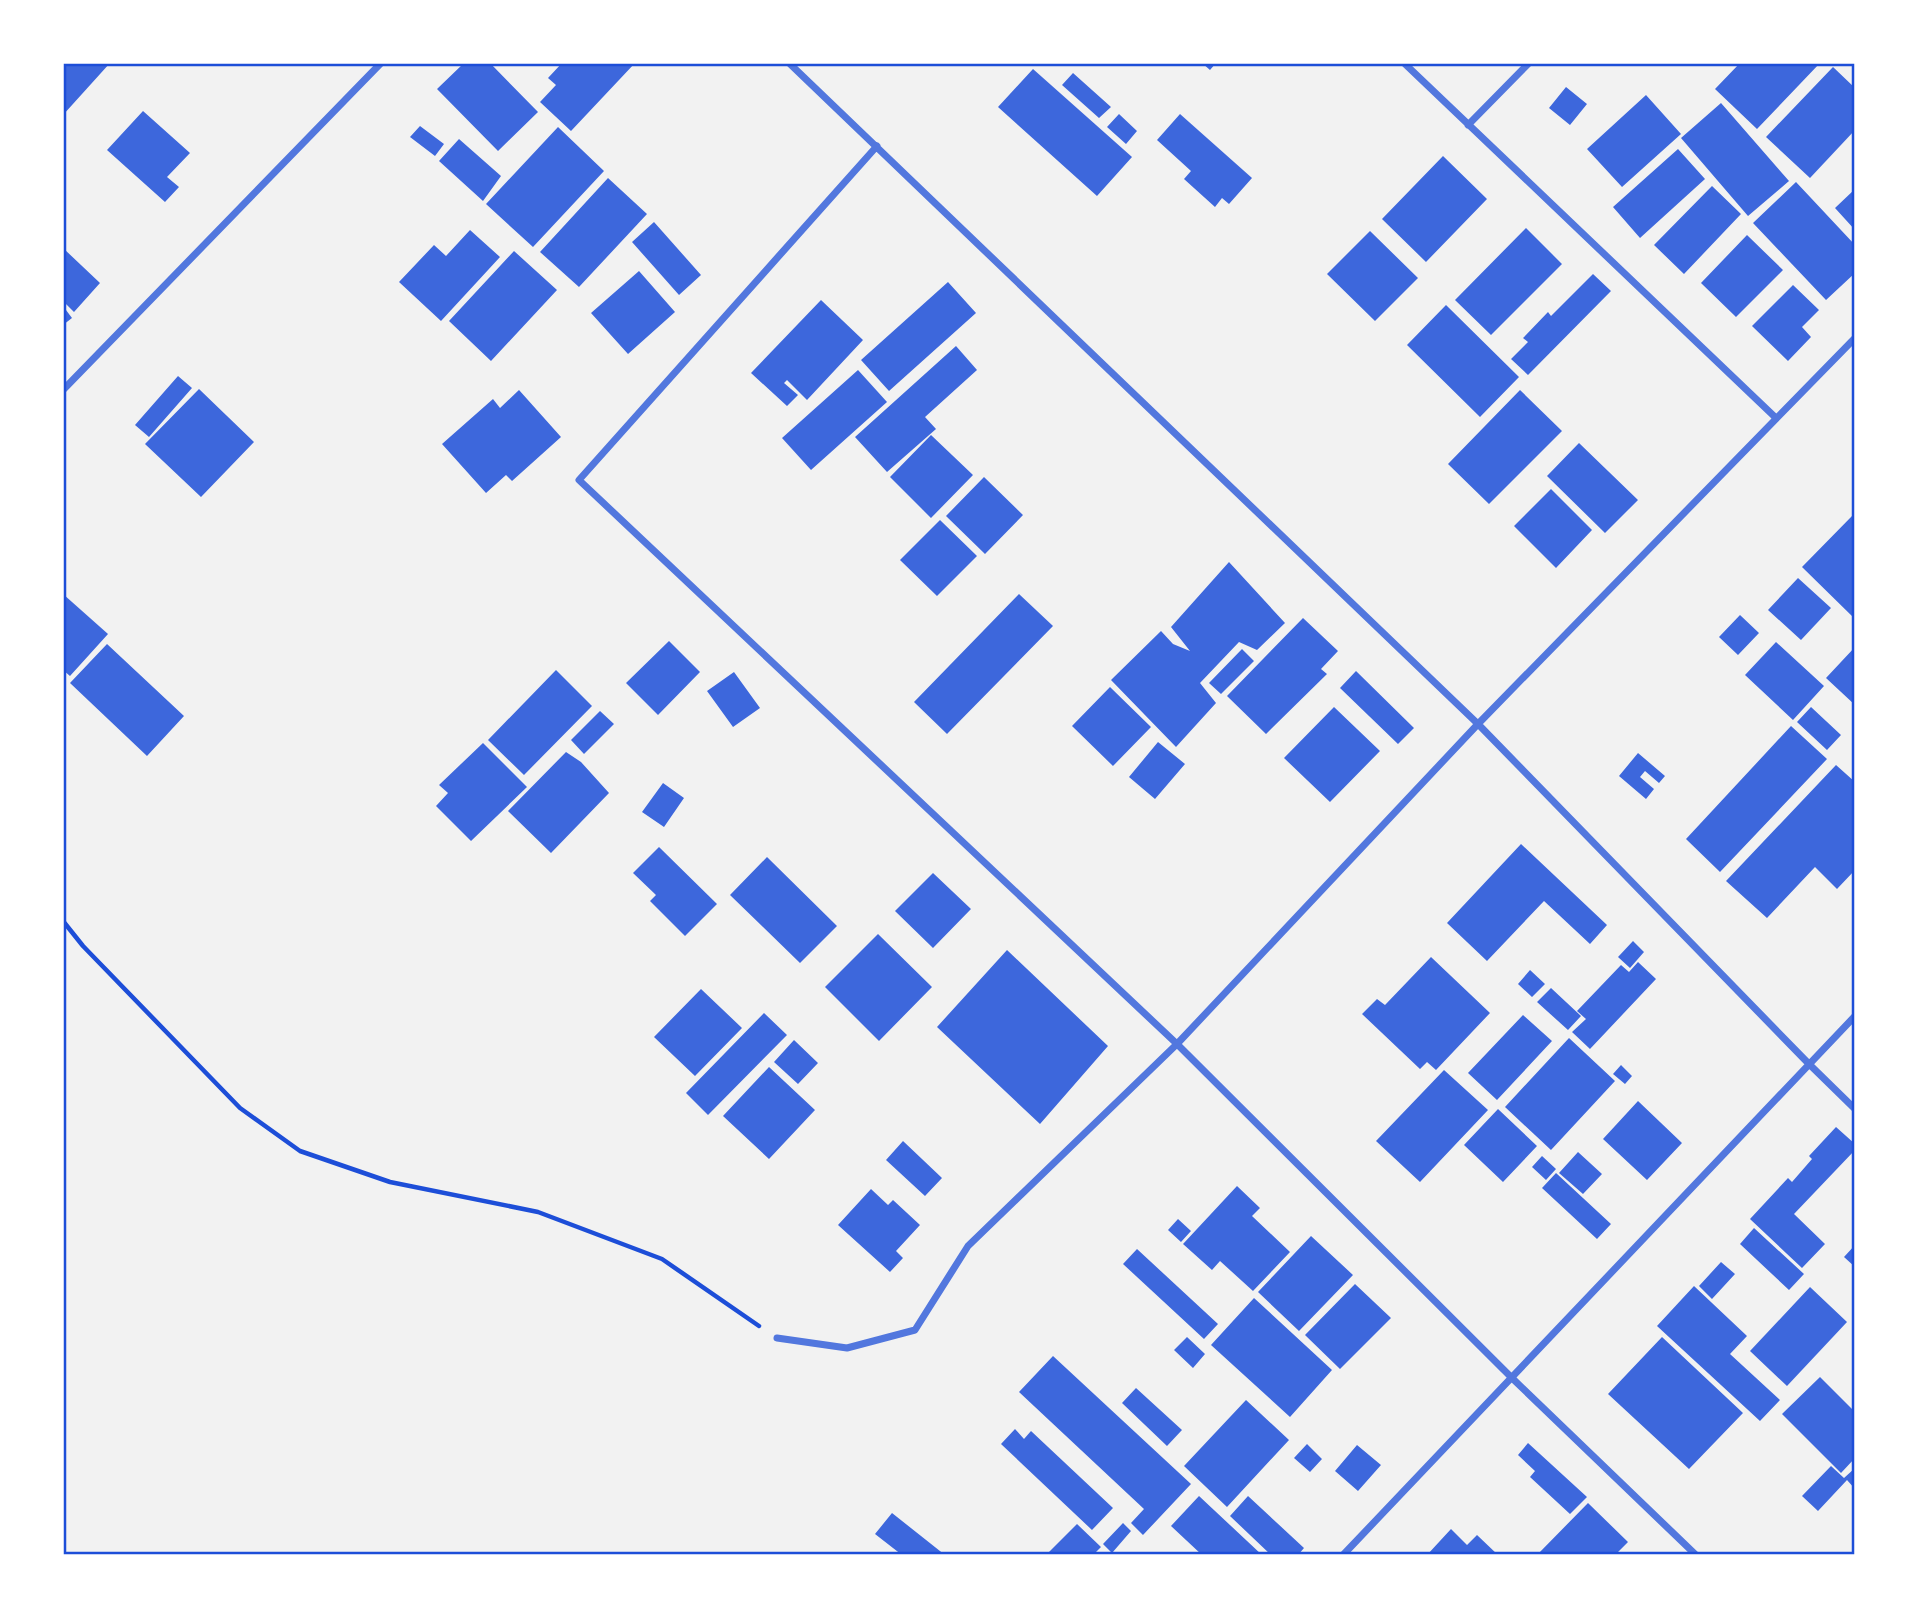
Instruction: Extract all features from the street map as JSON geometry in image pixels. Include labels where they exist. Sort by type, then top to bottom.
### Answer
[{"type":"street","points":[[63,390],[381,63]]},
{"type":"street","points":[[789,63],[1478,724],[1855,1109]]},
{"type":"street","points":[[1404,63],[1776,418]]},
{"type":"street","points":[[1468,125],[1529,63]]},
{"type":"street","points":[[877,146],[579,480],[1177,1044],[1513,1379],[1696,1555]]},
{"type":"street","points":[[777,1338],[847,1348],[915,1330],[968,1246],[1177,1044],[1478,724],[1855,338]]},
{"type":"street","points":[[1343,1555],[1855,1017]]},
{"type":"path","points":[[63,921],[83,946],[240,1108],[300,1151],[390,1182],[538,1212],[662,1259],[777,1338]]},
{"type":"building","points":[[63,63],[110,63],[63,115]]},
{"type":"building","points":[[464,63],[490,63],[538,112],[498,151],[437,89]]},
{"type":"building","points":[[562,63],[635,63],[571,131],[540,102],[556,85],[548,78]]},
{"type":"building","points":[[1202,63],[1216,63],[1210,70]]},
{"type":"building","points":[[1740,63],[1820,63],[1757,129],[1715,89]]},
{"type":"building","points":[[1833,67],[1855,88],[1855,130],[1810,178],[1766,137]]},
{"type":"building","points":[[1033,69],[1132,157],[1097,196],[998,107]]},
{"type":"building","points":[[1073,73],[1111,107],[1099,118],[1062,85]]},
{"type":"building","points":[[1566,87],[1587,104],[1570,125],[1549,108]]},
{"type":"building","points":[[1646,95],[1681,134],[1622,187],[1587,149]]},
{"type":"building","points":[[1721,103],[1789,181],[1748,216],[1681,138]]},
{"type":"building","points":[[143,111],[190,153],[167,177],[179,187],[165,202],[107,150]]},
{"type":"building","points":[[1119,114],[1137,131],[1126,144],[1107,127]]},
{"type":"building","points":[[1180,114],[1252,178],[1229,204],[1222,198],[1215,207],[1184,179],[1191,171],[1157,140]]},
{"type":"building","points":[[420,126],[444,144],[435,156],[410,137]]},
{"type":"building","points":[[558,127],[604,171],[533,247],[486,204]]},
{"type":"building","points":[[459,139],[501,176],[483,201],[439,161]]},
{"type":"building","points":[[1678,149],[1705,179],[1640,238],[1613,207]]},
{"type":"building","points":[[1443,156],[1487,199],[1426,262],[1382,219]]},
{"type":"building","points":[[608,178],[647,214],[579,287],[540,252]]},
{"type":"building","points":[[1796,182],[1855,245],[1855,273],[1826,300],[1753,223]]},
{"type":"building","points":[[1712,186],[1741,214],[1684,274],[1654,245]]},
{"type":"building","points":[[1855,189],[1855,230],[1835,208]]},
{"type":"building","points":[[654,222],[701,275],[679,295],[632,242]]},
{"type":"building","points":[[1526,228],[1562,264],[1491,335],[1455,300]]},
{"type":"building","points":[[470,230],[500,257],[441,321],[399,282],[434,245],[446,256]]},
{"type":"building","points":[[1370,231],[1418,278],[1375,321],[1327,274]]},
{"type":"building","points":[[1747,235],[1783,270],[1736,317],[1701,283]]},
{"type":"building","points":[[63,248],[100,283],[74,312],[63,301]]},
{"type":"building","points":[[514,251],[557,290],[491,361],[449,321]]},
{"type":"building","points":[[639,271],[675,312],[628,354],[591,313]]},
{"type":"building","points":[[1593,274],[1611,291],[1528,375],[1511,359],[1528,342],[1523,338],[1548,312],[1551,316]]},
{"type":"building","points":[[948,282],[976,313],[889,391],[861,360]]},
{"type":"building","points":[[1793,285],[1819,310],[1802,327],[1811,337],[1788,361],[1752,326]]},
{"type":"building","points":[[821,300],[863,340],[807,400],[787,380],[784,383],[798,395],[787,406],[751,373]]},
{"type":"building","points":[[1446,305],[1519,377],[1480,417],[1407,345]]},
{"type":"building","points":[[63,306],[72,318],[63,325]]},
{"type":"building","points":[[956,346],[977,370],[925,417],[936,429],[887,472],[855,437]]},
{"type":"building","points":[[858,370],[887,402],[811,470],[782,438]]},
{"type":"building","points":[[178,376],[192,388],[149,437],[135,425]]},
{"type":"building","points":[[199,389],[254,442],[201,497],[145,444]]},
{"type":"building","points":[[519,390],[561,437],[512,481],[506,475],[486,493],[442,444],[493,399],[500,408]]},
{"type":"building","points":[[1520,390],[1562,431],[1489,504],[1448,464]]},
{"type":"building","points":[[931,435],[973,475],[931,518],[890,477]]},
{"type":"building","points":[[1579,443],[1638,500],[1605,533],[1547,476]]},
{"type":"building","points":[[984,477],[1023,515],[985,554],[946,516]]},
{"type":"building","points":[[1551,489],[1592,530],[1556,568],[1514,526]]},
{"type":"building","points":[[1852,516],[1855,519],[1855,619],[1802,567]]},
{"type":"building","points":[[940,520],[977,556],[937,596],[900,560]]},
{"type":"building","points":[[1229,562],[1285,623],[1257,650],[1239,642],[1200,683],[1216,703],[1176,747],[1111,680],[1161,631],[1173,644],[1190,651],[1171,627]]},
{"type":"building","points":[[1798,578],[1831,608],[1801,640],[1768,610]]},
{"type":"building","points":[[63,594],[108,634],[70,676],[63,670]]},
{"type":"building","points":[[1019,594],[1053,626],[947,734],[914,702]]},
{"type":"building","points":[[1740,615],[1759,633],[1738,655],[1719,637]]},
{"type":"building","points":[[1303,618],[1338,651],[1321,669],[1327,674],[1266,734],[1227,696]]},
{"type":"building","points":[[669,641],[700,672],[658,715],[626,683]]},
{"type":"building","points":[[1776,642],[1824,686],[1793,720],[1745,675]]},
{"type":"building","points":[[107,644],[184,716],[147,756],[70,683]]},
{"type":"building","points":[[1855,647],[1855,705],[1826,678]]},
{"type":"building","points":[[1242,649],[1254,661],[1221,694],[1209,683]]},
{"type":"building","points":[[556,670],[592,706],[524,775],[488,740]]},
{"type":"building","points":[[1356,671],[1414,728],[1398,744],[1340,688]]},
{"type":"building","points":[[734,672],[760,708],[733,727],[707,691]]},
{"type":"building","points":[[1110,687],[1151,727],[1113,766],[1072,726]]},
{"type":"building","points":[[1334,707],[1380,751],[1330,802],[1284,758]]},
{"type":"building","points":[[1811,707],[1841,735],[1827,750],[1797,722]]},
{"type":"building","points":[[600,711],[614,724],[584,754],[571,740]]},
{"type":"building","points":[[1791,726],[1827,759],[1720,872],[1686,839]]},
{"type":"building","points":[[1158,742],[1185,764],[1155,799],[1129,777]]},
{"type":"building","points":[[483,743],[527,787],[471,841],[436,806],[448,793],[439,785]]},
{"type":"building","points":[[566,752],[581,762],[609,793],[551,853],[508,811]]},
{"type":"building","points":[[1638,753],[1665,776],[1659,783],[1645,771],[1640,777],[1654,789],[1646,799],[1619,776]]},
{"type":"building","points":[[1836,765],[1855,782],[1855,870],[1837,889],[1815,867],[1767,918],[1726,881]]},
{"type":"building","points":[[663,783],[684,798],[664,827],[642,812]]},
{"type":"building","points":[[1521,844],[1607,925],[1590,944],[1544,901],[1487,961],[1447,923]]},
{"type":"building","points":[[659,847],[717,904],[685,936],[650,901],[656,895],[633,873]]},
{"type":"building","points":[[767,857],[837,926],[800,963],[730,895]]},
{"type":"building","points":[[933,873],[971,909],[933,948],[895,911]]},
{"type":"building","points":[[878,934],[932,987],[879,1041],[825,987]]},
{"type":"building","points":[[1633,941],[1644,952],[1630,968],[1618,957]]},
{"type":"building","points":[[1007,950],[1108,1046],[1040,1124],[937,1027]]},
{"type":"building","points":[[1431,957],[1490,1013],[1436,1070],[1427,1062],[1420,1069],[1362,1014],[1377,999],[1385,1005]]},
{"type":"building","points":[[1638,962],[1656,979],[1590,1049],[1572,1032],[1586,1019],[1577,1011],[1621,965],[1629,972]]},
{"type":"building","points":[[1530,970],[1545,984],[1532,997],[1518,984]]},
{"type":"building","points":[[1551,988],[1581,1016],[1568,1030],[1537,1002]]},
{"type":"building","points":[[701,989],[742,1028],[695,1076],[654,1037]]},
{"type":"building","points":[[764,1013],[787,1035],[708,1115],[686,1093]]},
{"type":"building","points":[[1523,1015],[1552,1041],[1497,1100],[1468,1073]]},
{"type":"building","points":[[1569,1038],[1615,1081],[1551,1150],[1505,1107]]},
{"type":"building","points":[[794,1040],[818,1063],[798,1084],[774,1062]]},
{"type":"building","points":[[1621,1065],[1632,1076],[1625,1084],[1613,1074]]},
{"type":"building","points":[[769,1067],[815,1110],[769,1159],[723,1116]]},
{"type":"building","points":[[1444,1070],[1488,1110],[1420,1182],[1376,1141]]},
{"type":"building","points":[[1638,1101],[1682,1143],[1647,1180],[1603,1139]]},
{"type":"building","points":[[1498,1109],[1537,1146],[1503,1182],[1464,1145]]},
{"type":"building","points":[[1836,1127],[1855,1144],[1855,1150],[1794,1214],[1825,1244],[1802,1268],[1750,1219],[1788,1178],[1792,1182],[1812,1159],[1809,1156]]},
{"type":"building","points":[[903,1141],[942,1178],[925,1196],[886,1160]]},
{"type":"building","points":[[1578,1152],[1602,1174],[1583,1194],[1559,1173]]},
{"type":"building","points":[[1542,1156],[1556,1169],[1546,1180],[1532,1167]]},
{"type":"building","points":[[1556,1173],[1611,1224],[1597,1239],[1542,1188]]},
{"type":"building","points":[[1237,1186],[1260,1208],[1252,1216],[1290,1252],[1253,1291],[1220,1261],[1212,1270],[1183,1244]]},
{"type":"building","points":[[871,1189],[888,1205],[893,1200],[920,1225],[896,1251],[903,1258],[890,1272],[838,1225]]},
{"type":"building","points":[[1178,1219],[1191,1231],[1181,1242],[1168,1230]]},
{"type":"building","points":[[1754,1228],[1804,1274],[1789,1290],[1740,1244]]},
{"type":"building","points":[[1311,1236],[1353,1275],[1299,1331],[1258,1292]]},
{"type":"building","points":[[1855,1245],[1855,1267],[1844,1257]]},
{"type":"building","points":[[1137,1249],[1218,1324],[1204,1339],[1123,1264]]},
{"type":"building","points":[[1721,1262],[1735,1274],[1712,1299],[1699,1286]]},
{"type":"building","points":[[1355,1284],[1391,1318],[1340,1369],[1305,1335]]},
{"type":"building","points":[[1694,1286],[1747,1336],[1730,1354],[1780,1400],[1760,1421],[1657,1326]]},
{"type":"building","points":[[1810,1287],[1847,1322],[1787,1386],[1750,1351]]},
{"type":"building","points":[[1254,1298],[1332,1370],[1290,1417],[1211,1345]]},
{"type":"building","points":[[1187,1337],[1205,1354],[1193,1368],[1174,1350]]},
{"type":"building","points":[[1662,1337],[1743,1413],[1689,1469],[1608,1394]]},
{"type":"building","points":[[1053,1356],[1191,1484],[1143,1535],[1131,1523],[1144,1509],[1019,1392]]},
{"type":"building","points":[[1820,1377],[1855,1412],[1855,1458],[1841,1473],[1782,1414]]},
{"type":"building","points":[[1136,1388],[1182,1430],[1167,1446],[1122,1403]]},
{"type":"building","points":[[1246,1400],[1289,1440],[1227,1507],[1184,1466]]},
{"type":"building","points":[[1015,1429],[1024,1439],[1031,1431],[1113,1508],[1092,1530],[1001,1444]]},
{"type":"building","points":[[1528,1443],[1587,1497],[1570,1514],[1530,1477],[1535,1471],[1518,1455]]},
{"type":"building","points":[[1307,1444],[1322,1459],[1310,1472],[1294,1458]]},
{"type":"building","points":[[1357,1445],[1381,1465],[1358,1491],[1335,1471]]},
{"type":"building","points":[[1831,1466],[1844,1478],[1855,1468],[1855,1489],[1847,1480],[1818,1511],[1802,1496]]},
{"type":"building","points":[[1199,1496],[1262,1555],[1202,1555],[1171,1526]]},
{"type":"building","points":[[1248,1496],[1304,1548],[1298,1555],[1271,1555],[1230,1516]]},
{"type":"building","points":[[1588,1503],[1628,1542],[1615,1555],[1537,1555]]},
{"type":"building","points":[[892,1513],[945,1555],[902,1555],[875,1534]]},
{"type":"building","points":[[1123,1523],[1131,1531],[1112,1553],[1103,1544]]},
{"type":"building","points":[[1077,1524],[1101,1547],[1093,1555],[1046,1555]]},
{"type":"building","points":[[1451,1529],[1467,1545],[1477,1535],[1498,1555],[1427,1555]]}]
